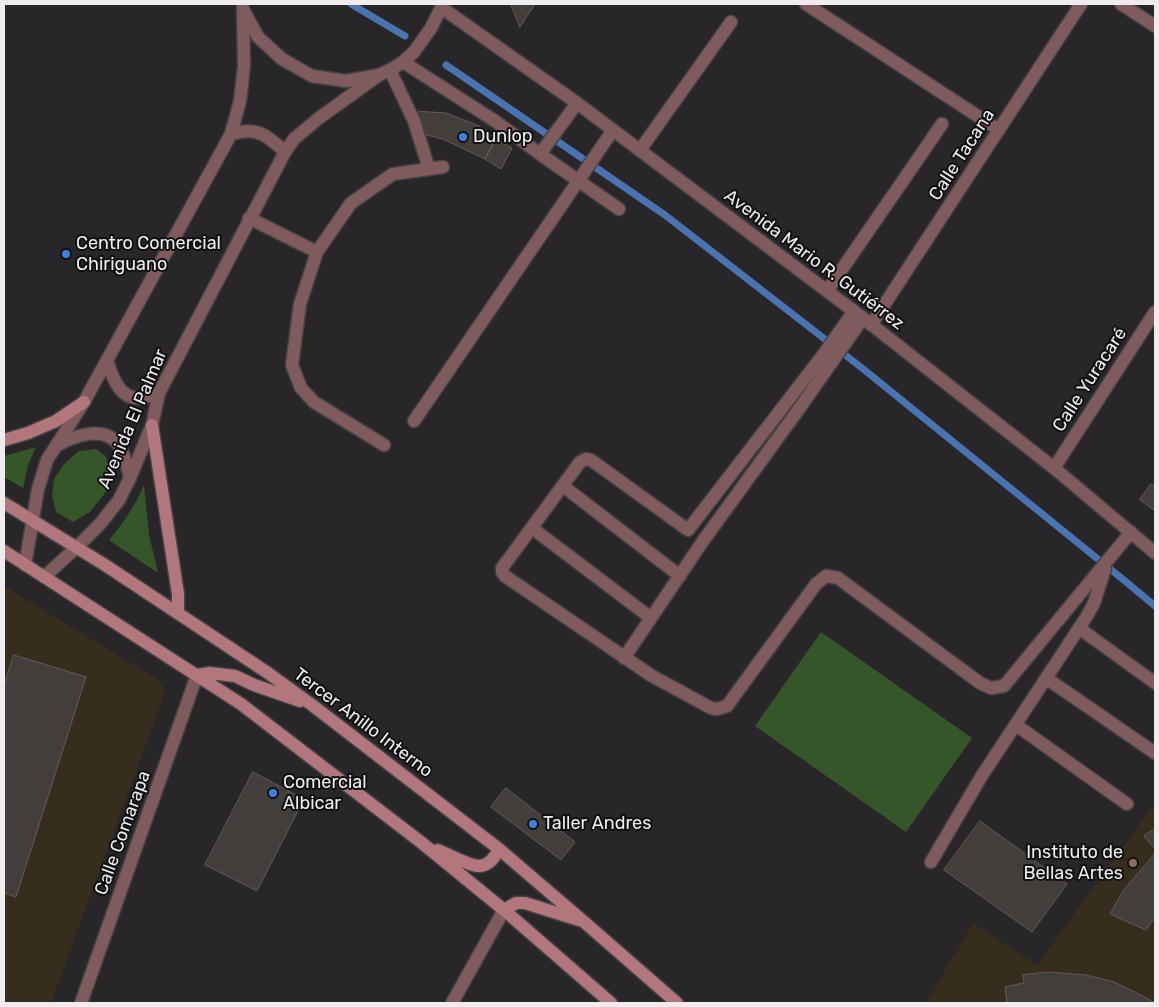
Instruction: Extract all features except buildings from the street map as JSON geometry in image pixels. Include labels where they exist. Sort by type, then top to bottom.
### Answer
[{"type":"main road","points":[[4,440],[28,433],[56,421],[84,402]]},
{"type":"main road","points":[[152,424],[178,594],[178,613]]},
{"type":"main road","name":"Tercer Anillo Interno","points":[[4,504],[77,547],[268,673],[312,705],[499,849],[677,1003]]},
{"type":"main road","points":[[4,551],[241,704],[422,843],[504,910],[611,1003]]},
{"type":"main road","points":[[197,675],[210,673],[235,676],[254,686],[312,705]]},
{"type":"main road","points":[[422,843],[469,864],[479,866],[487,864],[494,858],[499,849]]},
{"type":"main road","points":[[504,910],[516,903],[524,903],[583,921]]},
{"type":"street","points":[[806,4],[999,130]]},
{"type":"street","name":"Calle Tacana","points":[[828,359],[999,130],[1081,4]]},
{"type":"street","points":[[1121,4],[1155,26]]},
{"type":"street","points":[[242,6],[258,37],[282,59],[312,76],[346,81],[385,72],[414,120],[429,169]]},
{"type":"street","points":[[25,565],[32,520],[47,460],[84,402],[231,134],[240,101],[244,66],[242,6]]},
{"type":"street","name":"Avenida El Palmar","points":[[44,577],[77,547],[105,518],[119,500],[152,424],[159,393],[285,152],[294,139],[319,118],[385,72],[403,62],[414,52],[431,28],[442,6]]},
{"type":"street","name":"Avenida Mario R. Gutiérrez","points":[[442,6],[577,103],[827,291],[858,321],[1054,468],[1155,553]]},
{"type":"street","points":[[640,150],[731,22]]},
{"type":"street","points":[[403,62],[495,121],[544,149],[582,176],[619,210]]},
{"type":"street","points":[[544,149],[577,103]]},
{"type":"street","points":[[827,291],[942,124]]},
{"type":"street","points":[[231,134],[242,130],[256,132],[270,138],[285,152]]},
{"type":"street","points":[[414,421],[613,130]]},
{"type":"street","points":[[384,446],[314,402],[300,388],[292,365],[300,304],[317,252],[351,203],[393,174],[443,167]]},
{"type":"street","points":[[250,218],[317,252]]},
{"type":"street","name":"Calle Yuracaré","points":[[1054,468],[1155,312]]},
{"type":"street","points":[[688,530],[828,359]]},
{"type":"street","points":[[624,658],[828,359]]},
{"type":"street","points":[[107,360],[112,376],[120,389],[132,398],[142,398],[159,393]]},
{"type":"street","points":[[56,446],[67,439],[84,434],[110,437],[118,444],[126,460],[130,478]]},
{"type":"street","points":[[703,541],[591,460],[586,459],[580,462],[502,568],[502,572],[505,576],[652,676],[711,708],[717,709],[727,706],[816,584],[826,576],[838,578],[980,684],[991,688],[1004,686],[1098,577],[1110,557],[1131,532]]},
{"type":"street","points":[[563,486],[680,576]]},
{"type":"street","points":[[532,528],[651,618]]},
{"type":"street","points":[[931,862],[981,777],[1087,616],[1094,603],[1098,577]]},
{"type":"street","points":[[1079,628],[1155,683]]},
{"type":"street","name":"Calle Comarapa","points":[[81,1003],[197,675]]},
{"type":"street","points":[[1046,678],[1155,753]]},
{"type":"street","points":[[1016,725],[1127,804]]},
{"type":"street","points":[[452,1003],[504,910]]},
{"type":"shaded area","points":[[4,586],[157,679],[163,686],[164,695],[51,1003],[4,1003]]},
{"type":"shaded area","name":"Instituto de Bellas Artes","points":[[1155,803],[1155,1003],[926,1003],[973,923],[1037,965]]},
{"type":"green space","points":[[36,447],[28,465],[23,488],[4,477],[4,456]]},
{"type":"green space","points":[[96,449],[106,457],[111,475],[105,493],[90,512],[73,522],[56,512],[52,495],[54,479],[64,464],[79,451]]},
{"type":"green space","points":[[144,485],[149,535],[158,573],[109,540],[129,514]]},
{"type":"green space","points":[[821,632],[972,738],[906,832],[755,726]]},
{"type":"waterway","points":[[351,4],[405,36]]},
{"type":"waterway","points":[[446,65],[665,215],[862,368],[1155,606]]},
{"type":"place","name":"Dunlop","points":[[463,137]]},
{"type":"place","name":"Centro Comercial Chiriguano","points":[[66,254]]},
{"type":"place","name":"Comercial Albicar","points":[[273,793]]},
{"type":"place","name":"Taller Andres","points":[[533,824]]},
{"type":"place","name":"Instituto de Bellas Artes","points":[[1133,863]]}]
